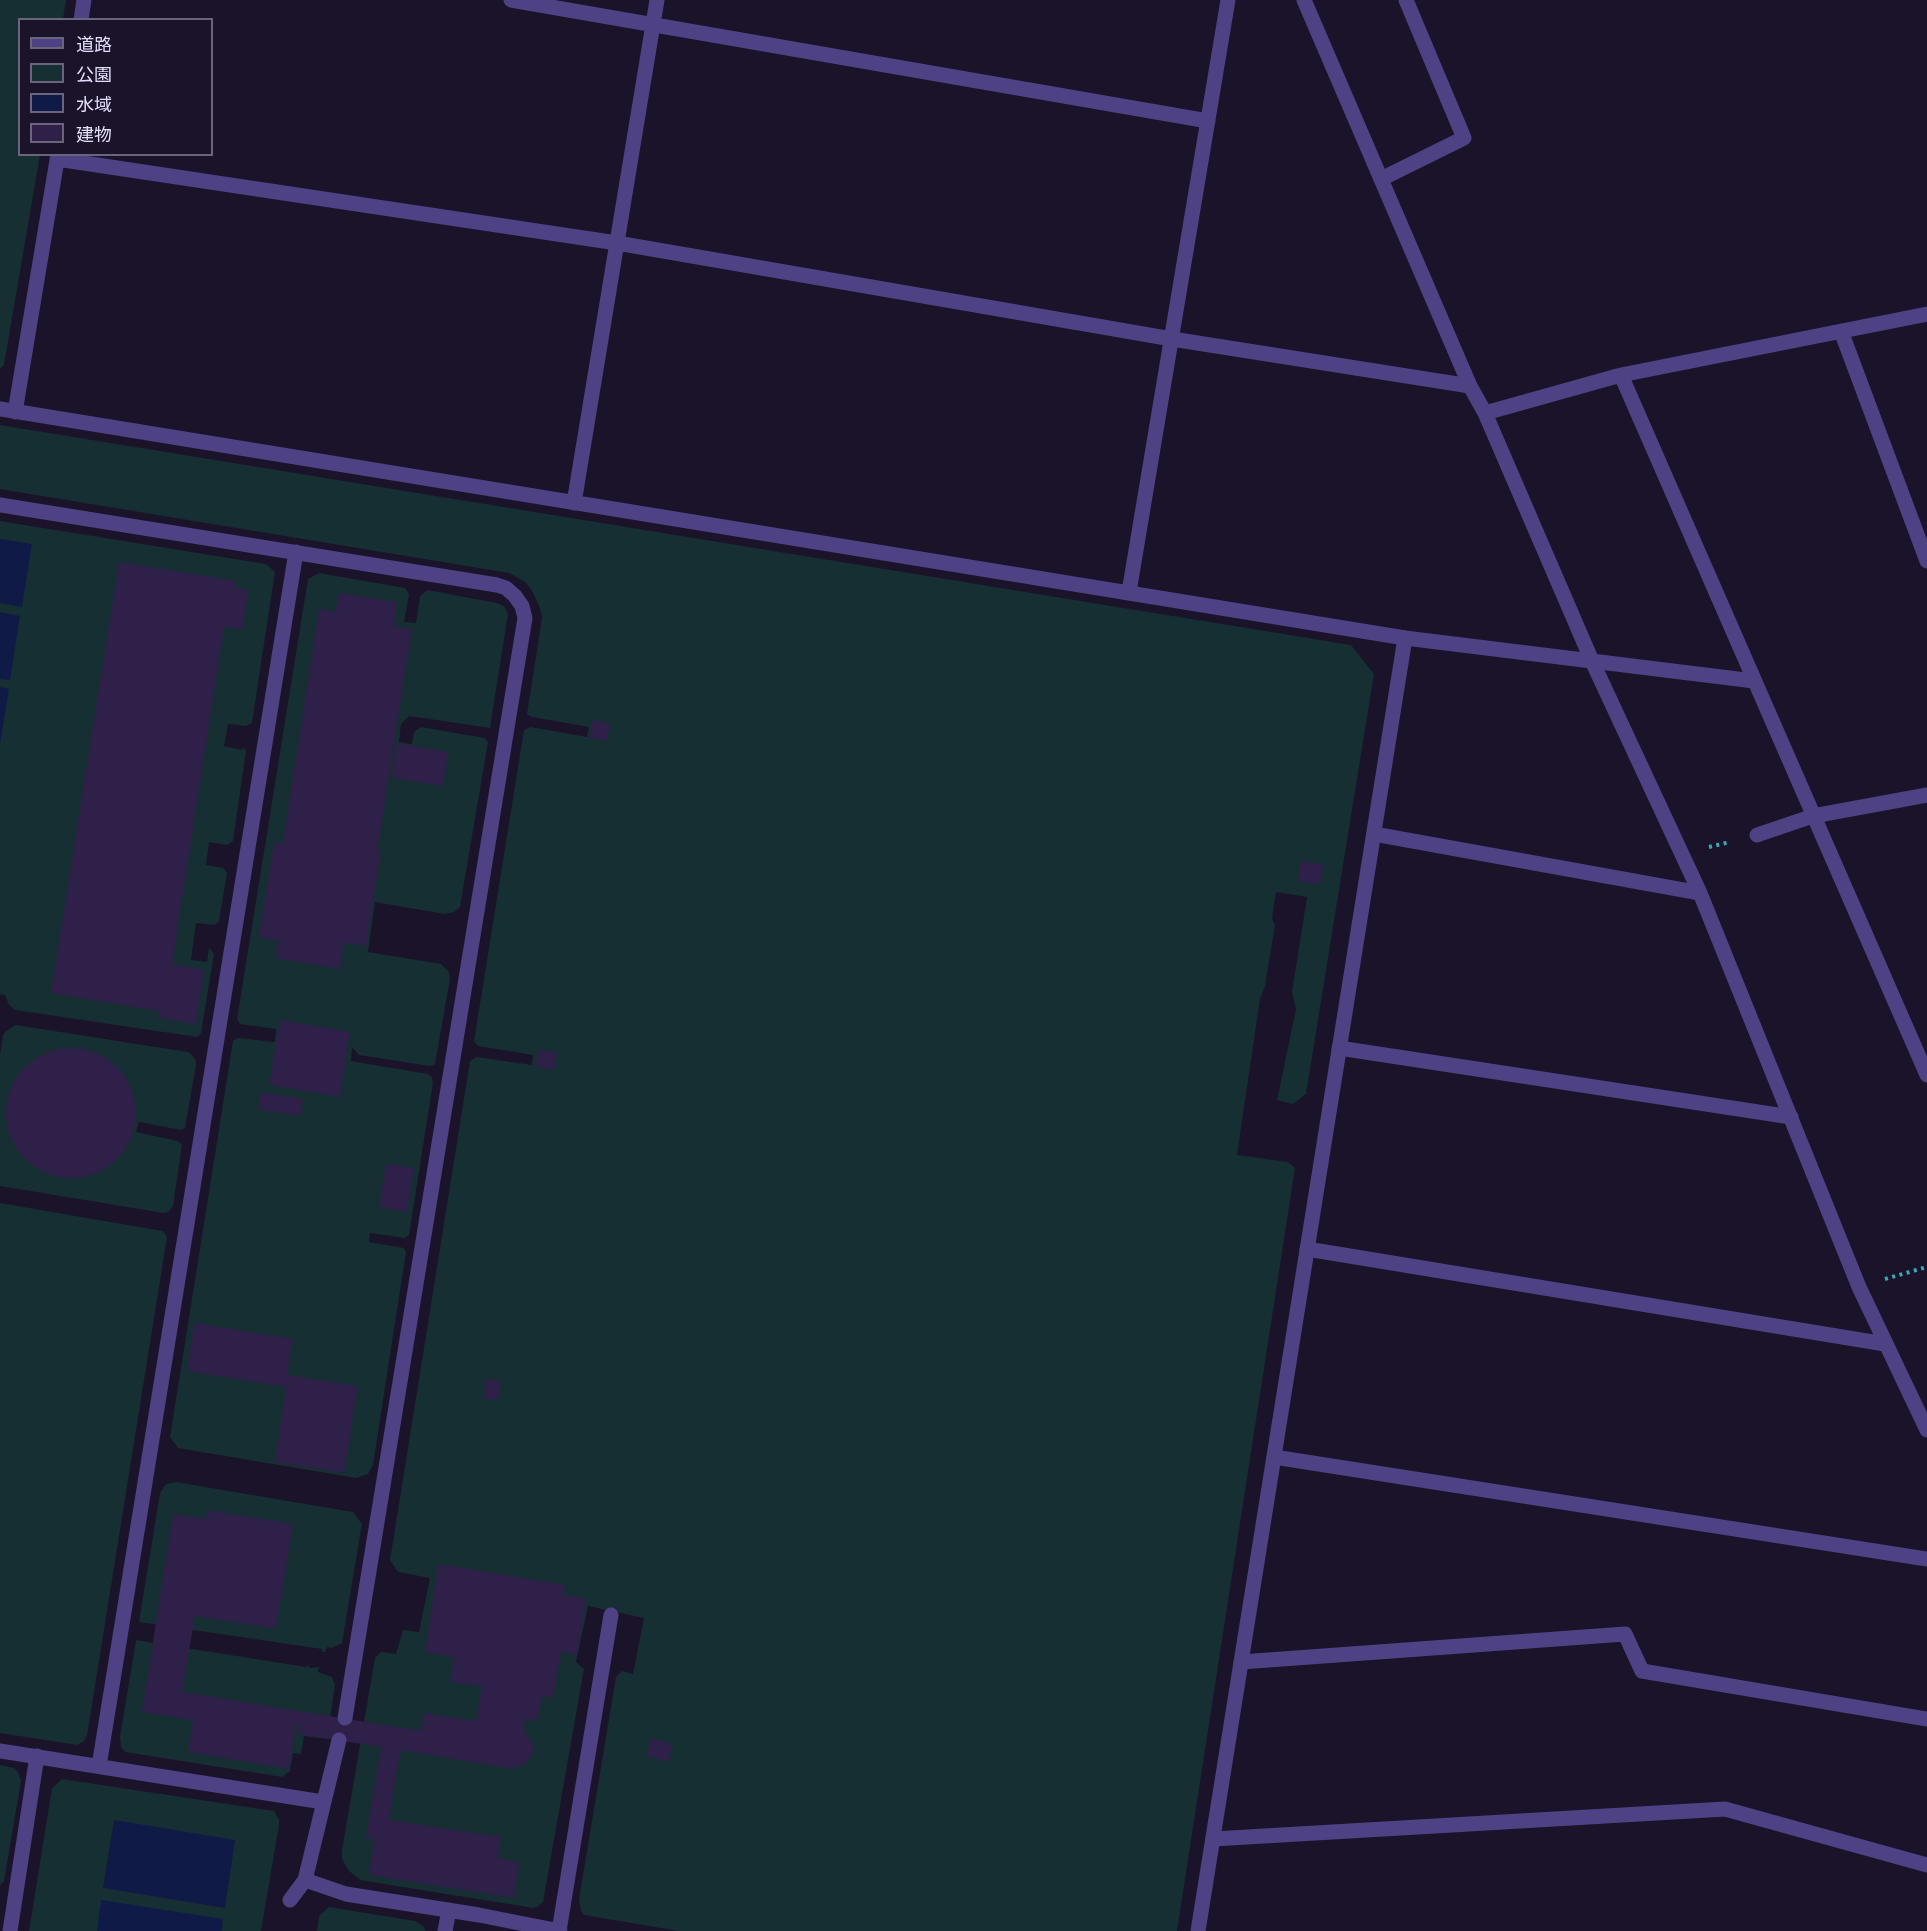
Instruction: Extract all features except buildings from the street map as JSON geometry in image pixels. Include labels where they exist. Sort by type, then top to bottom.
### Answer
[{"type":"street","points":[[81,18],[84,0]]},
{"type":"street","points":[[511,0],[1208,121]]},
{"type":"street","points":[[574,503],[657,0]]},
{"type":"street","points":[[1129,592],[1228,0]]},
{"type":"street","points":[[1304,0],[1470,386],[1485,413],[1592,661],[1700,894],[1859,1287],[1927,1430]]},
{"type":"street","points":[[1381,179],[1464,138],[1406,0]]},
{"type":"street","points":[[1470,386],[1172,339],[617,243],[57,157],[7,411],[1405,638],[1754,681]]},
{"type":"street","points":[[1485,413],[1621,375],[1927,314]]},
{"type":"street","points":[[1841,331],[1927,561]]},
{"type":"street","points":[[1621,375],[1927,1075]]},
{"type":"street","points":[[0,505],[497,585],[506,588],[522,606],[525,618],[345,1718]]},
{"type":"street","points":[[99,1766],[296,552]]},
{"type":"street","points":[[1198,1931],[1405,638]]},
{"type":"street","points":[[1757,835],[1813,816],[1927,795]]},
{"type":"street","points":[[1374,834],[1700,894]]},
{"type":"street","points":[[1339,1048],[1791,1117]]},
{"type":"street","points":[[1307,1249],[1886,1344]]},
{"type":"street","points":[[1274,1456],[1927,1559]]},
{"type":"street","points":[[305,1880],[346,1894],[449,1910],[559,1931],[611,1615]]},
{"type":"street","points":[[1241,1662],[1625,1634],[1642,1671],[1927,1719]]},
{"type":"street","points":[[290,1900],[305,1880],[339,1740]]},
{"type":"street","points":[[0,1751],[323,1802]]},
{"type":"street","points":[[10,1931],[7,1908],[38,1756]]},
{"type":"street","points":[[1213,1839],[1725,1809],[1927,1864]]},
{"type":"street","points":[[445,1931],[449,1910]]},
{"type":"path","points":[[1682,854],[1757,835]]},
{"type":"path","points":[[1859,1287],[1927,1266]]},
{"type":"green space","points":[[0,0],[66,0],[63,18],[18,18],[18,156],[40,156],[4,365],[0,369]]},
{"type":"green space","points":[[0,425],[1351,645],[1374,674],[1306,1094],[1293,1104],[1277,1100],[1296,1009],[1292,992],[1307,897],[1276,892],[1272,918],[1275,925],[1265,986],[1260,999],[1237,1155],[1288,1162],[1295,1168],[1177,1931],[678,1931],[584,1915],[579,1899],[616,1677],[622,1671],[633,1674],[644,1618],[588,1606],[576,1662],[584,1669],[543,1902],[533,1908],[360,1880],[349,1871],[342,1859],[342,1850],[375,1658],[381,1652],[396,1654],[403,1630],[419,1632],[430,1578],[398,1572],[390,1560],[470,1061],[477,1057],[532,1065],[533,1055],[478,1046],[474,1041],[524,730],[530,727],[587,737],[589,727],[532,717],[527,714],[542,618],[531,589],[525,582],[509,573],[0,489]]},
{"type":"green space","points":[[0,521],[266,564],[275,572],[252,723],[246,726],[228,724],[224,746],[242,750],[243,747],[246,751],[233,841],[227,845],[209,842],[206,865],[223,868],[227,873],[219,921],[215,925],[196,923],[191,960],[207,962],[209,947],[214,954],[201,1033],[197,1037],[15,1010],[9,1005],[5,995],[0,994]]},
{"type":"green space","points":[[319,573],[405,588],[409,594],[404,622],[416,623],[420,596],[427,590],[497,603],[504,606],[508,614],[490,728],[409,716],[401,724],[399,742],[412,744],[414,732],[421,727],[485,738],[488,742],[460,907],[454,912],[445,914],[375,902],[368,952],[441,964],[449,972],[450,979],[435,1064],[430,1066],[359,1055],[352,1047],[351,1061],[428,1074],[432,1077],[433,1083],[409,1235],[405,1238],[370,1233],[369,1242],[404,1248],[406,1252],[373,1465],[368,1474],[356,1478],[178,1448],[170,1437],[233,1041],[238,1038],[275,1042],[276,1029],[240,1024],[237,1019],[308,579]]},
{"type":"green space","points":[[16,1025],[191,1054],[196,1065],[185,1128],[181,1130],[139,1122],[136,1132],[178,1141],[182,1145],[173,1206],[168,1212],[0,1186],[0,1054],[3,1035]]},
{"type":"green space","points":[[0,1203],[163,1231],[167,1237],[87,1736],[77,1745],[0,1733]]},
{"type":"green space","points":[[176,1482],[353,1512],[362,1524],[342,1643],[332,1648],[327,1647],[325,1652],[322,1652],[322,1649],[139,1622],[160,1493],[166,1484]]},
{"type":"green space","points":[[136,1640],[306,1667],[307,1665],[310,1668],[319,1667],[318,1672],[332,1677],[335,1685],[327,1739],[304,1736],[301,1754],[293,1753],[290,1771],[282,1777],[125,1752],[121,1747],[120,1737]]},
{"type":"green space","points":[[0,1765],[14,1768],[21,1781],[4,1881],[0,1886]]},
{"type":"green space","points":[[62,1779],[274,1811],[279,1825],[261,1931],[29,1931],[52,1788]]},
{"type":"green space","points":[[329,1907],[415,1921],[426,1931],[317,1931],[319,1916]]},
{"type":"water","points":[[0,539],[32,544],[22,607],[0,603]]},
{"type":"water","points":[[0,612],[20,616],[10,680],[0,679]]},
{"type":"water","points":[[0,687],[9,689],[0,744]]},
{"type":"water","points":[[114,1820],[235,1840],[225,1908],[103,1888]]},
{"type":"water","points":[[101,1900],[223,1919],[222,1931],[97,1931]]}]
